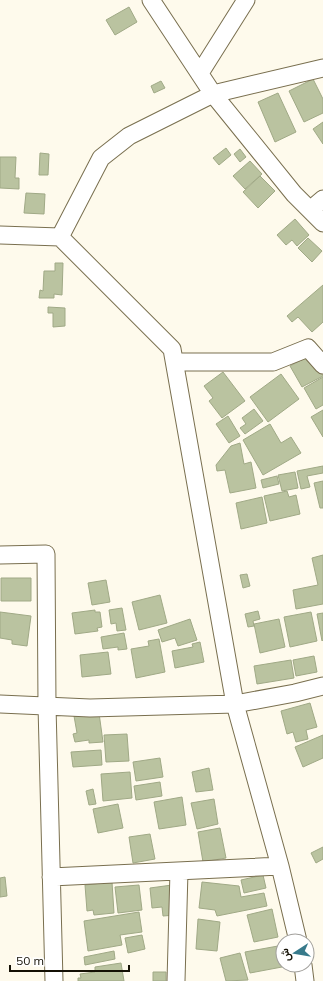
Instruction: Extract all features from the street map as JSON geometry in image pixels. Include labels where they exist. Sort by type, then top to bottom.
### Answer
[{"type":"street","points":[[151,0],[213,94],[294,194],[323,223]]},
{"type":"street","points":[[200,73],[246,0]]},
{"type":"street","points":[[60,236],[101,158],[129,136],[213,94],[323,68]]},
{"type":"street","points":[[310,210],[323,199]]},
{"type":"street","points":[[0,235],[60,236],[172,348],[235,704],[280,866],[296,933]]},
{"type":"street","points":[[175,362],[273,362],[308,348],[323,365]]},
{"type":"street","points":[[0,555],[46,554],[47,706],[54,981]]},
{"type":"street","points":[[0,704],[90,708],[235,704],[295,693],[323,686]]},
{"type":"street","points":[[51,877],[280,866]]},
{"type":"street","points":[[176,981],[179,871]]},
{"type":"building","points":[[129,7],[137,22],[115,35],[106,20]]},
{"type":"building","points":[[313,79],[323,99],[323,113],[304,122],[289,91]]},
{"type":"building","points":[[161,81],[165,88],[154,93],[151,86]]},
{"type":"building","points":[[278,93],[296,132],[275,142],[258,102]]},
{"type":"building","points":[[323,122],[323,144],[313,129]]},
{"type":"building","points":[[226,148],[231,155],[219,165],[213,158]]},
{"type":"building","points":[[240,149],[246,157],[240,162],[234,154]]},
{"type":"building","points":[[40,153],[49,154],[48,175],[39,175]]},
{"type":"building","points":[[0,157],[16,157],[15,178],[19,178],[19,189],[0,188]]},
{"type":"building","points":[[250,161],[262,174],[245,189],[233,176]]},
{"type":"building","points":[[260,176],[275,191],[258,208],[243,192]]},
{"type":"building","points":[[26,193],[45,194],[44,214],[24,213]]},
{"type":"building","points":[[295,219],[309,235],[297,246],[292,240],[286,245],[277,235]]},
{"type":"building","points":[[308,238],[322,251],[312,262],[298,248]]},
{"type":"building","points":[[55,263],[63,263],[62,295],[54,294],[54,298],[39,298],[40,290],[43,291],[44,271],[55,271]]},
{"type":"building","points":[[323,285],[323,322],[312,332],[298,317],[292,322],[287,316]]},
{"type":"building","points":[[48,307],[65,308],[65,326],[53,327],[53,313],[48,313]]},
{"type":"building","points":[[311,355],[323,376],[302,387],[290,366]]},
{"type":"building","points":[[223,372],[245,401],[222,418],[209,401],[213,398],[204,386]]},
{"type":"building","points":[[281,374],[299,399],[268,422],[250,397]]},
{"type":"building","points":[[323,377],[323,405],[316,409],[304,388]]},
{"type":"building","points":[[254,409],[263,421],[245,434],[240,428],[246,424],[242,418]]},
{"type":"building","points":[[323,410],[323,437],[311,417]]},
{"type":"building","points":[[228,416],[240,436],[229,443],[216,424]]},
{"type":"building","points":[[270,424],[281,443],[291,437],[301,453],[263,475],[243,440]]},
{"type":"building","points":[[240,443],[244,464],[251,462],[256,488],[230,493],[225,470],[217,471],[216,465],[231,446]]},
{"type":"building","points":[[323,466],[323,473],[307,476],[310,487],[301,489],[297,471]]},
{"type":"building","points":[[295,472],[298,488],[282,491],[278,475]]},
{"type":"building","points":[[277,476],[279,484],[263,488],[261,480]]},
{"type":"building","points":[[323,481],[323,508],[320,508],[314,483]]},
{"type":"building","points":[[287,491],[289,497],[296,495],[300,514],[270,521],[264,496]]},
{"type":"building","points":[[262,497],[267,523],[241,529],[236,503]]},
{"type":"building","points":[[323,555],[323,604],[296,609],[293,590],[318,585],[312,558]]},
{"type":"building","points":[[247,574],[250,586],[243,588],[240,575]]},
{"type":"building","points":[[1,578],[31,578],[31,601],[1,601]]},
{"type":"building","points":[[106,580],[110,602],[92,605],[88,583]]},
{"type":"building","points":[[160,595],[167,623],[139,630],[132,602]]},
{"type":"building","points":[[122,608],[126,630],[117,631],[116,623],[111,624],[109,610]]},
{"type":"building","points":[[95,610],[95,612],[100,612],[102,627],[97,628],[98,631],[75,634],[72,613]]},
{"type":"building","points":[[258,611],[260,619],[253,621],[254,626],[248,627],[245,614]]},
{"type":"building","points":[[0,612],[31,616],[27,646],[12,644],[12,640],[0,638]]},
{"type":"building","points":[[311,612],[317,641],[290,647],[284,617]]},
{"type":"building","points":[[323,613],[323,640],[322,641],[317,614]]},
{"type":"building","points":[[190,619],[197,640],[178,646],[175,638],[162,642],[158,630]]},
{"type":"building","points":[[279,619],[285,647],[260,653],[254,624]]},
{"type":"building","points":[[124,633],[127,649],[118,650],[118,647],[103,649],[101,637]]},
{"type":"building","points":[[159,639],[165,672],[136,678],[131,649],[149,646],[148,641]]},
{"type":"building","points":[[200,642],[204,662],[175,668],[172,651],[193,647],[192,644]]},
{"type":"building","points":[[108,652],[111,674],[82,677],[80,655]]},
{"type":"building","points":[[314,656],[317,672],[296,676],[293,660]]},
{"type":"building","points":[[291,660],[294,678],[257,684],[254,666]]},
{"type":"building","points":[[310,703],[317,727],[306,730],[308,739],[296,742],[293,732],[287,734],[281,711]]},
{"type":"building","points":[[99,713],[103,742],[89,743],[89,740],[75,742],[73,734],[77,733],[74,716]]},
{"type":"building","points":[[127,734],[129,761],[106,762],[104,735]]},
{"type":"building","points":[[323,735],[323,758],[303,767],[295,747]]},
{"type":"building","points":[[101,750],[102,765],[73,767],[71,752]]},
{"type":"building","points":[[160,758],[163,777],[136,781],[133,762]]},
{"type":"building","points":[[209,768],[213,790],[196,792],[192,772]]},
{"type":"building","points":[[130,772],[132,798],[103,801],[101,774]]},
{"type":"building","points":[[160,782],[162,796],[136,800],[134,786]]},
{"type":"building","points":[[93,789],[96,804],[89,805],[86,791]]},
{"type":"building","points":[[182,797],[186,825],[159,829],[154,802]]},
{"type":"building","points":[[214,799],[218,824],[197,829],[191,803]]},
{"type":"building","points":[[118,804],[123,828],[98,833],[93,809]]},
{"type":"building","points":[[220,828],[226,858],[203,862],[198,832]]},
{"type":"building","points":[[150,834],[155,859],[133,863],[129,837]]},
{"type":"building","points":[[323,847],[323,859],[316,863],[311,853]]},
{"type":"building","points":[[263,875],[266,888],[244,893],[241,880]]},
{"type":"building","points":[[5,877],[7,896],[0,897],[0,878]]},
{"type":"building","points":[[112,882],[114,913],[94,915],[93,910],[87,911],[85,885]]},
{"type":"building","points":[[202,882],[239,886],[241,897],[264,893],[267,906],[217,916],[215,910],[199,908]]},
{"type":"building","points":[[139,885],[142,910],[118,913],[115,887]]},
{"type":"building","points":[[172,885],[176,915],[163,916],[162,907],[152,908],[150,888]]},
{"type":"building","points":[[272,909],[277,933],[275,933],[275,938],[254,942],[247,915]]},
{"type":"building","points":[[139,912],[142,932],[120,935],[122,945],[88,951],[84,921]]},
{"type":"building","points":[[198,919],[220,922],[217,951],[196,949]]},
{"type":"building","points":[[142,935],[145,949],[128,953],[125,938]]},
{"type":"building","points":[[275,947],[275,968],[250,973],[245,952]]},
{"type":"building","points":[[114,951],[115,959],[85,965],[84,957]]},
{"type":"building","points":[[240,953],[248,980],[226,981],[220,958]]},
{"type":"building","points":[[121,963],[124,981],[78,981],[78,978],[81,978],[80,974],[95,972],[95,967]]},
{"type":"building","points":[[153,972],[166,972],[166,981],[153,981]]}]
